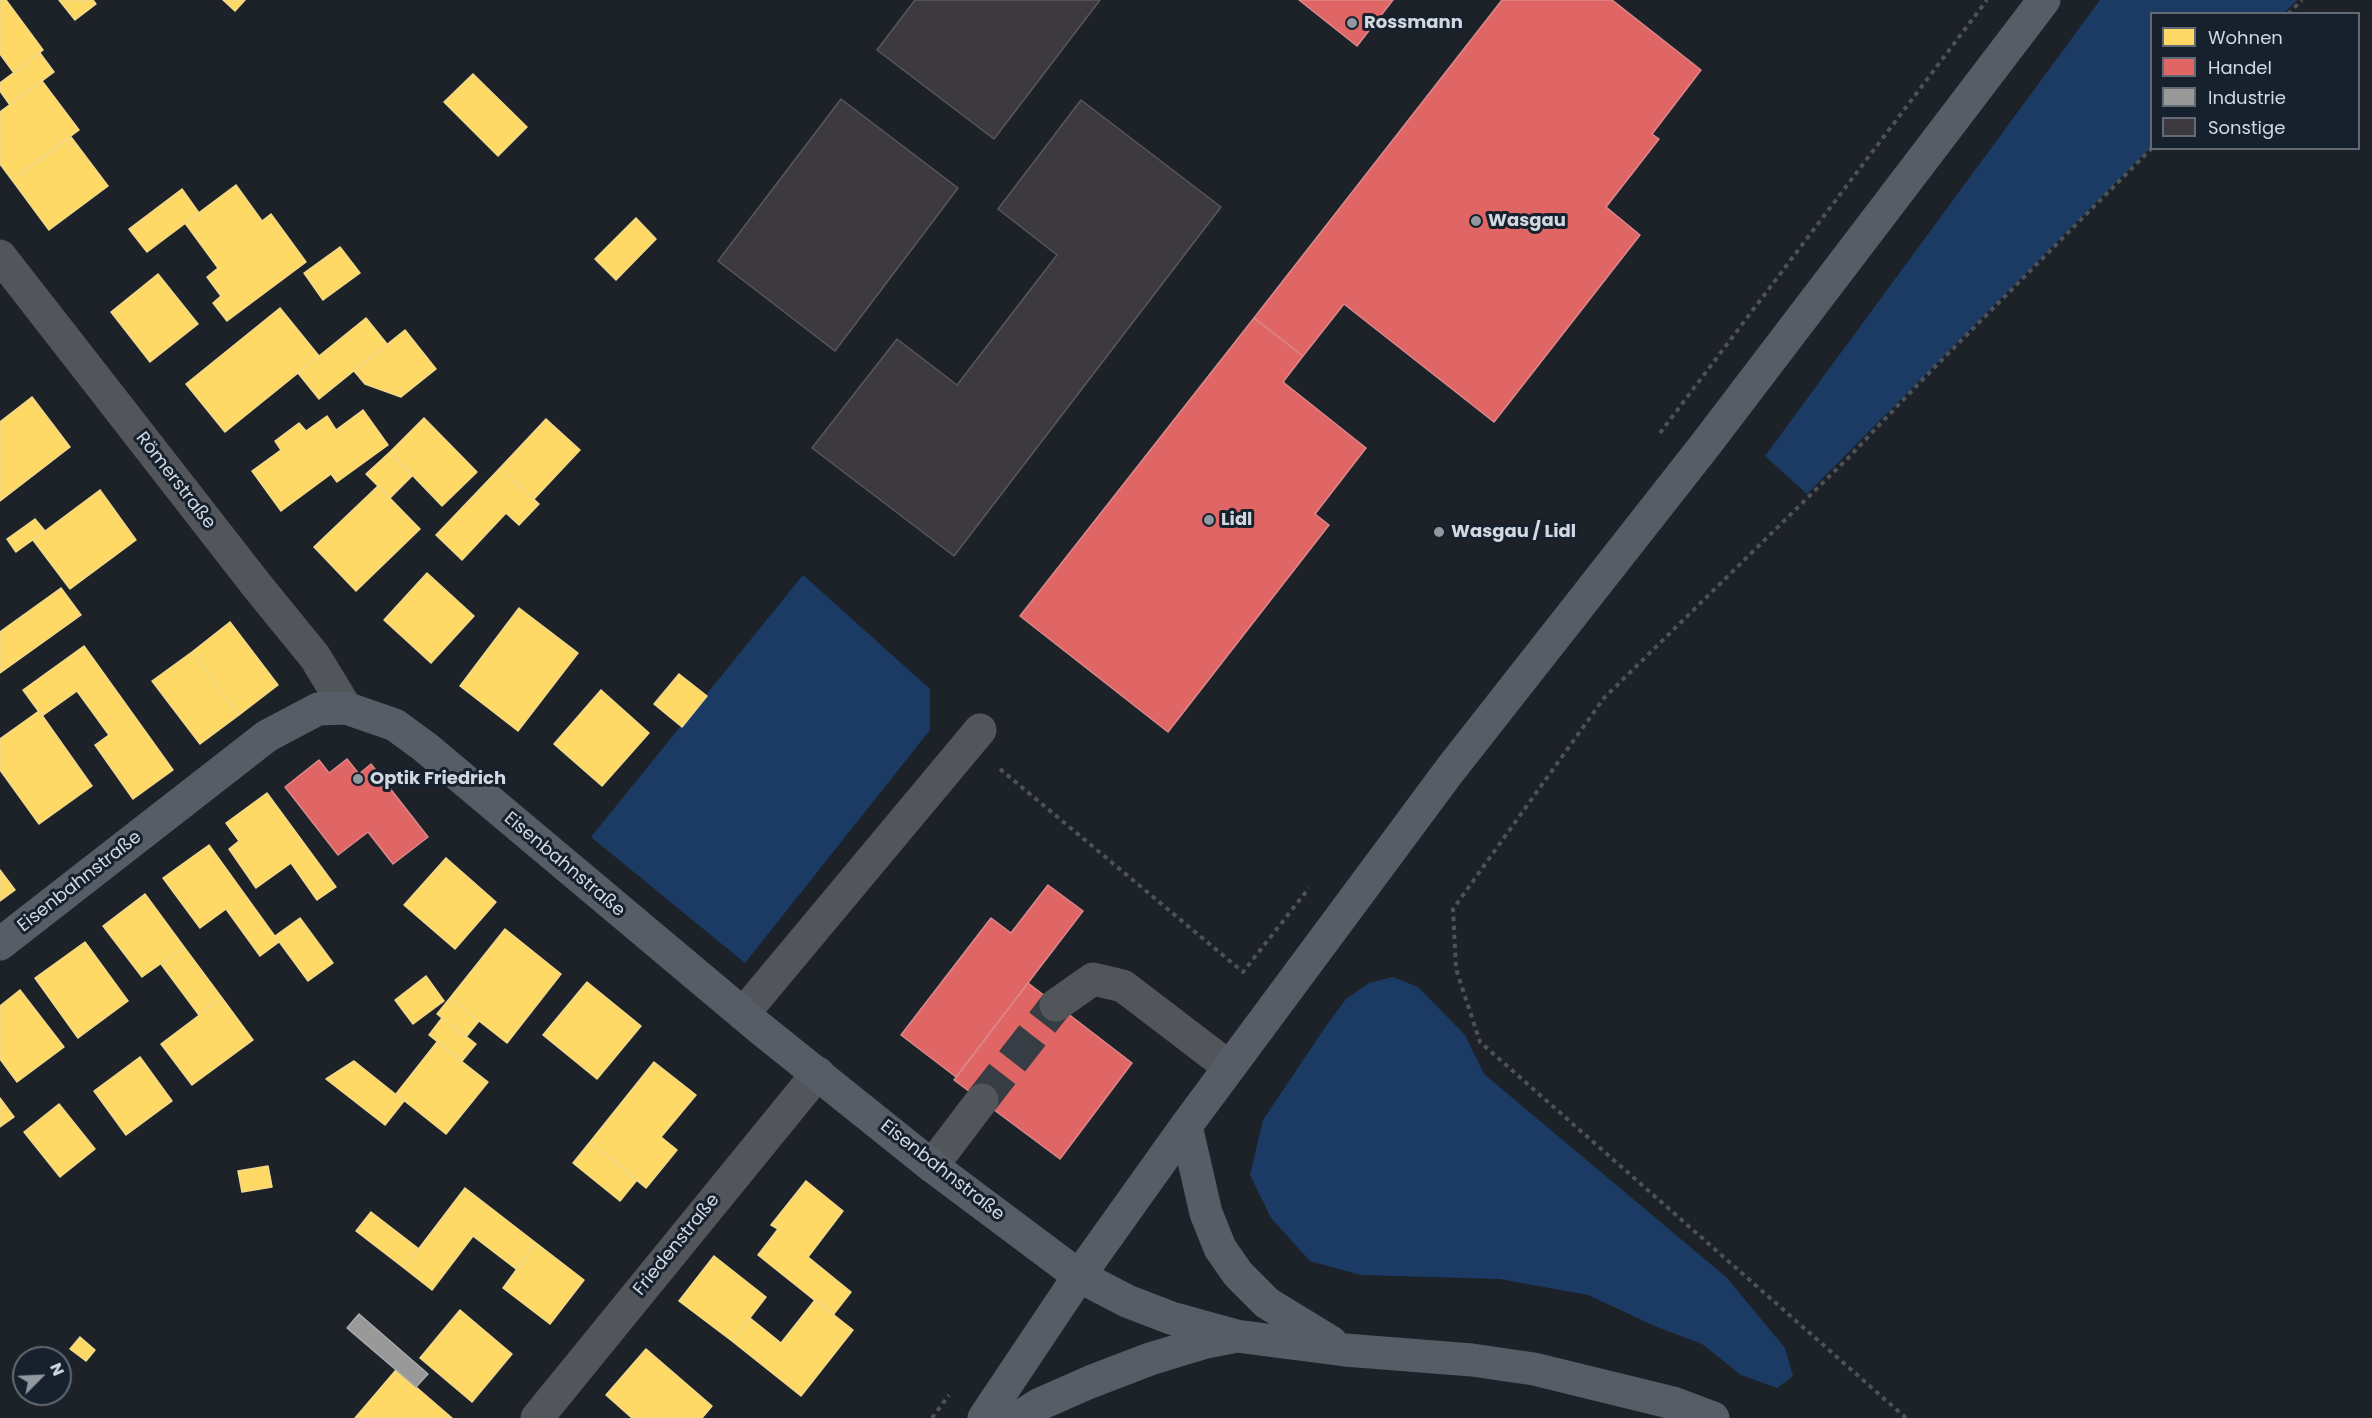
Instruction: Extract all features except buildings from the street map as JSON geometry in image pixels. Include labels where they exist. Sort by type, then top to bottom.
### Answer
[{"type":"main road","points":[[984,1418],[1079,1276],[1186,1126],[1450,770],[1706,444],[2044,0]]},
{"type":"main road","name":"Eisenbahnstraße","points":[[0,944],[267,736],[318,709],[346,708],[395,725],[425,747],[743,1014],[932,1166],[1079,1276],[1127,1301],[1172,1318],[1236,1336]]},
{"type":"main road","points":[[1186,1126],[1206,1213],[1220,1248],[1238,1274],[1267,1303],[1346,1350]]},
{"type":"main road","points":[[1018,1418],[1040,1404],[1089,1382],[1206,1342],[1236,1336],[1346,1350],[1472,1360],[1534,1369],[1673,1403],[1713,1418]]},
{"type":"street","name":"Römerstraße","points":[[0,256],[315,657],[346,708]]},
{"type":"street","points":[[743,1014],[980,730]]},
{"type":"street","points":[[1056,1005],[1094,979],[1123,986],[1229,1067]]},
{"type":"street","name":"Friedenstraße","points":[[537,1418],[818,1073]]},
{"type":"street","points":[[932,1166],[982,1100]]},
{"type":"path","points":[[1656,439],[1987,0]]},
{"type":"path","points":[[2290,12],[2302,0]]},
{"type":"path","points":[[1906,1418],[1480,1042],[1456,969],[1453,909],[1604,699],[1848,458],[2150,150]]},
{"type":"path","points":[[994,764],[1243,972],[1309,888]]},
{"type":"shaded area","points":[[2100,0],[2297,0],[2285,12],[2150,12],[2150,148],[1807,494],[1765,456]]},
{"type":"shaded area","points":[[803,575],[930,689],[930,730],[745,963],[591,837]]},
{"type":"shaded area","points":[[1393,977],[1418,987],[1465,1035],[1484,1074],[1726,1277],[1785,1348],[1793,1376],[1777,1388],[1741,1375],[1702,1344],[1657,1327],[1588,1295],[1500,1279],[1361,1275],[1310,1261],[1271,1218],[1250,1175],[1263,1120],[1346,999],[1369,983]]},
{"type":"tunnel","points":[[982,1100],[1056,1005]]},
{"type":"place","name":"Rossmann","points":[[1352,23]]},
{"type":"place","name":"Wasgau","points":[[1476,221]]},
{"type":"place","name":"Lidl","points":[[1209,520]]},
{"type":"place","name":"Wasgau / Lidl","points":[[1439,532]]},
{"type":"place","name":"Optik Friedrich","points":[[358,779]]}]
